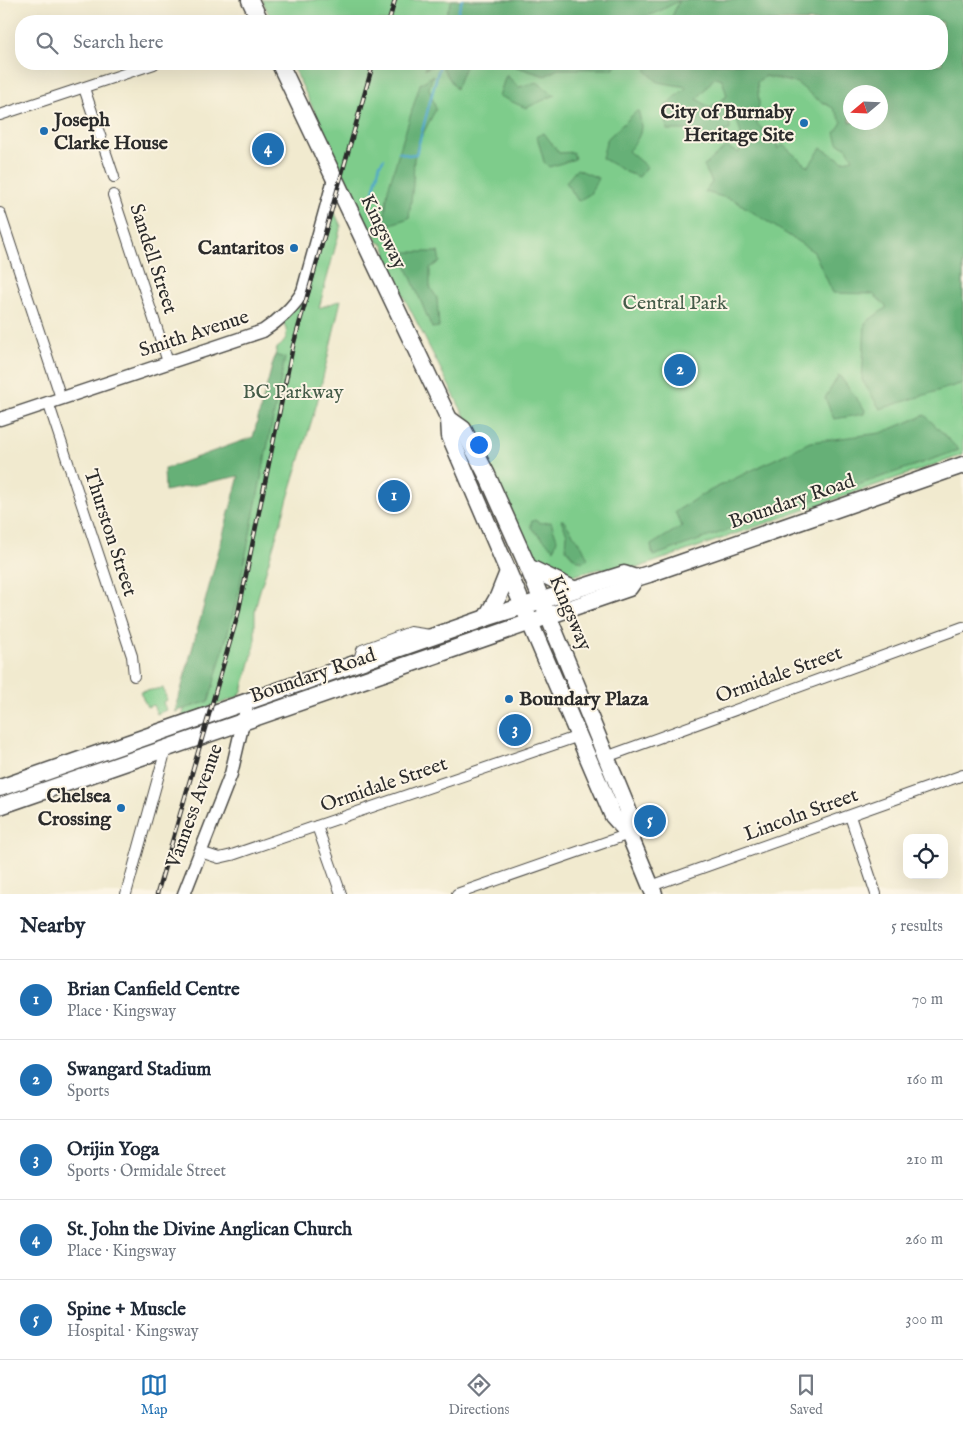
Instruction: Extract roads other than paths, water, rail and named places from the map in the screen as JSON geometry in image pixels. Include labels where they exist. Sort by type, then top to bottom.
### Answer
[{"type":"main road","points":[[250,0],[257,15]]},
{"type":"main road","name":"Kingsway","points":[[283,70],[449,419],[450,436],[522,606],[613,816],[629,834],[653,890]]},
{"type":"main road","name":"Kingsway","points":[[449,419],[463,429],[487,475],[528,568],[628,810],[629,834]]},
{"type":"main road","name":"Boundary Road","points":[[0,806],[548,617],[629,588],[636,578],[963,465]]},
{"type":"main road","points":[[528,568],[573,589]]},
{"type":"main road","points":[[486,618],[498,597],[508,572]]},
{"type":"main road","name":"Boundary Road","points":[[0,788],[358,662],[573,589],[624,574],[636,578]]},
{"type":"street","points":[[0,116],[136,70]]},
{"type":"street","points":[[84,88],[114,177]]},
{"type":"street","name":"Smith Avenue","points":[[0,418],[263,331],[270,327],[295,303],[302,291],[334,179]]},
{"type":"street","name":"Sandell Street","points":[[113,195],[168,362]]},
{"type":"street","points":[[0,213],[61,398]]},
{"type":"street","name":"Thurston Street","points":[[48,402],[132,656],[134,676]]},
{"type":"street","name":"Ormidale Street","points":[[606,756],[963,627]]},
{"type":"street","name":"Vanness Avenue","points":[[184,894],[231,774],[248,701]]},
{"type":"street","name":"Ormidale Street","points":[[200,852],[224,858],[579,736]]},
{"type":"street","name":"Vanness Avenue","points":[[126,894],[166,749]]},
{"type":"street","name":"Lincoln Street","points":[[653,890],[963,775]]},
{"type":"street","points":[[850,816],[876,894]]},
{"type":"street","points":[[317,826],[341,894]]},
{"type":"street","points":[[457,894],[629,834]]},
{"type":"waterway","points":[[457,15],[462,0]]},
{"type":"waterway","points":[[399,152],[408,155],[416,154],[438,70]]},
{"type":"waterway","points":[[369,209],[380,164],[384,159]]},
{"type":"railway","points":[[391,15],[395,0]]},
{"type":"railway","points":[[157,894],[238,614],[293,346],[371,70]]},
{"type":"place","name":"City of Burnaby Heritage Site","points":[[804,123]]},
{"type":"place","name":"Joseph Clarke House","points":[[44,131]]},
{"type":"place","name":"St. John the Divine Anglican Church","points":[[268,149]]},
{"type":"place","name":"Cantaritos","points":[[294,248]]},
{"type":"place","name":"Swangard Stadium","points":[[680,370]]},
{"type":"place","name":"Brian Canfield Centre","points":[[394,496]]},
{"type":"place","name":"Boundary Plaza","points":[[509,699]]},
{"type":"place","name":"Orijin Yoga","points":[[515,730]]},
{"type":"place","name":"Chelsea Crossing","points":[[121,808]]},
{"type":"place","name":"Spine + Muscle","points":[[650,821]]},
{"type":"park label","name":"Central Park","points":[[675,303]]},
{"type":"park label","name":"BC Parkway","points":[[293,392]]}]
